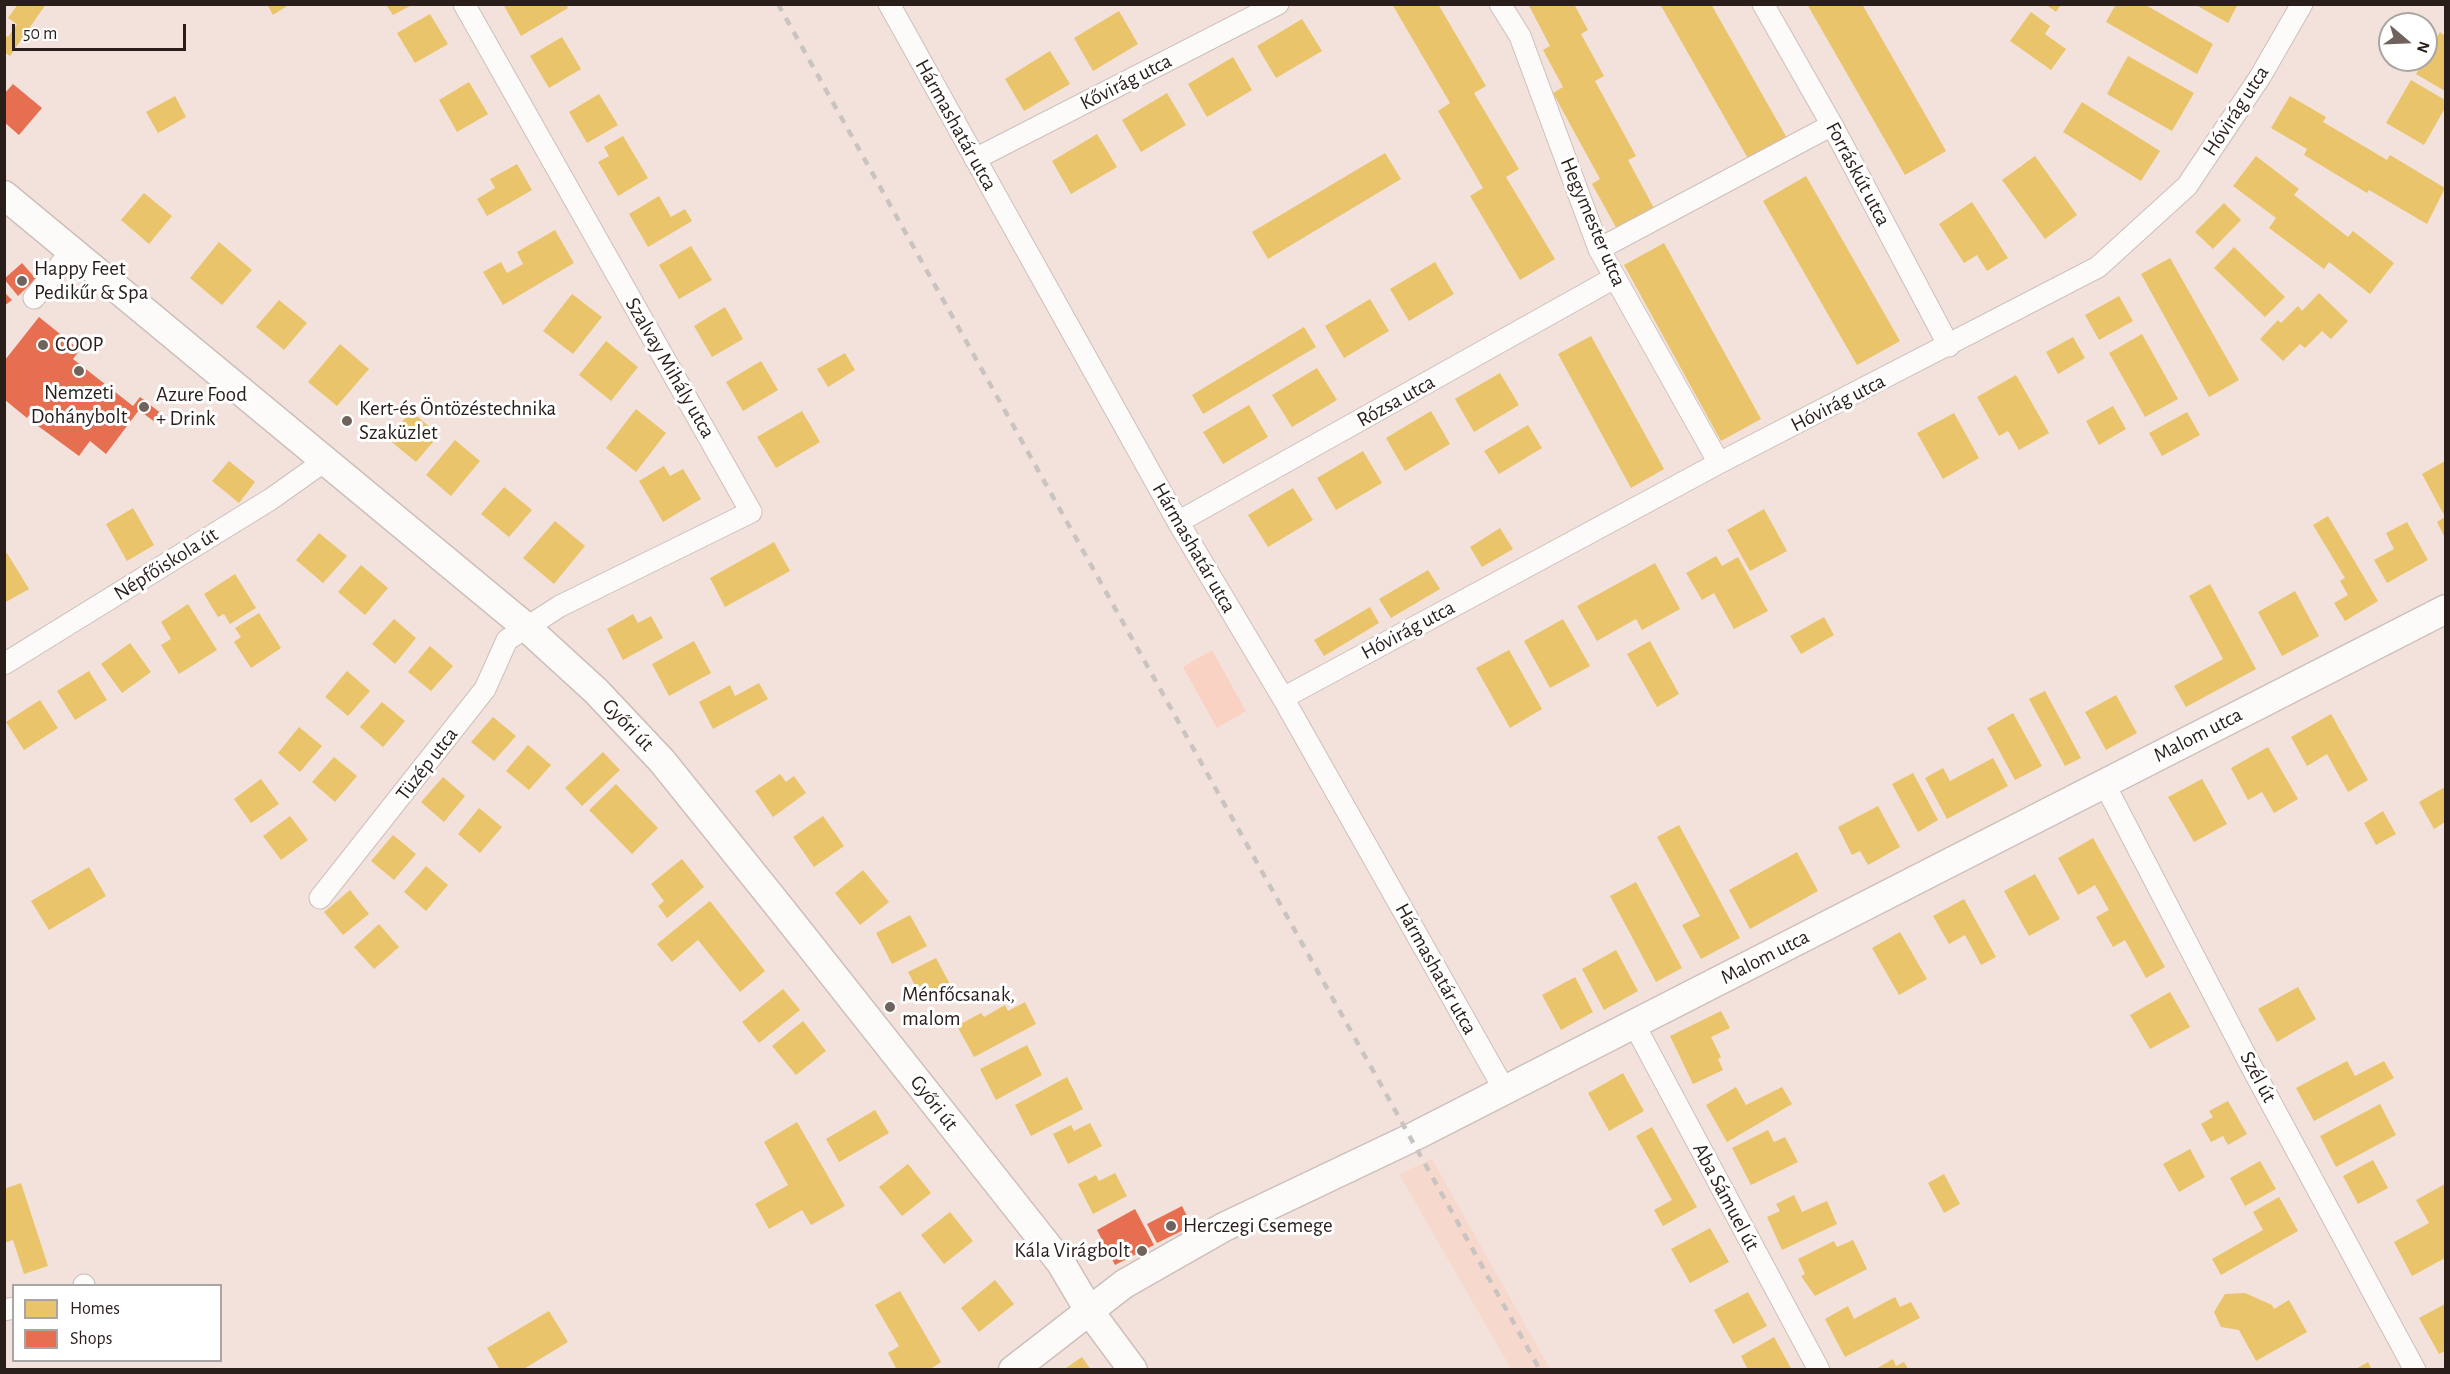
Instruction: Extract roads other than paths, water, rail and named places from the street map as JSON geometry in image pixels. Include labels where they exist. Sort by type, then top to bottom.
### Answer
[{"type":"street","name":"Szalvay Mihály utca","points":[[464,4],[751,512],[560,606],[526,627]]},
{"type":"street","name":"Hármashatár utca","points":[[889,4],[1178,522],[1283,698],[1504,1089]]},
{"type":"street","name":"Kővirág utca","points":[[975,159],[1278,4]]},
{"type":"street","name":"Hegymester utca","points":[[1500,4],[1520,36],[1599,249],[1719,463]]},
{"type":"street","name":"Forráskút utca","points":[[1764,4],[1832,125],[1949,346]]},
{"type":"street","name":"Hóvirág utca","points":[[1283,698],[1719,463],[2098,267],[2187,186],[2260,77],[2302,4]]},
{"type":"street","points":[[1599,249],[1832,125]]},
{"type":"street","name":"Győri út","points":[[4,195],[526,627],[596,691],[662,761],[1061,1263],[1090,1312],[1133,1370]]},
{"type":"street","points":[[34,298],[72,250]]},
{"type":"street","name":"Rózsa utca","points":[[1178,522],[1614,278]]},
{"type":"street","name":"Népfőiskola út","points":[[4,664],[271,499],[326,460]]},
{"type":"street","name":"Malom utca","points":[[1013,1370],[1124,1284],[1224,1227],[1411,1138],[2445,609]]},
{"type":"street","name":"Tüzép utca","points":[[320,898],[485,689],[507,640],[526,627]]},
{"type":"street","name":"Szél út","points":[[2104,783],[2251,1066],[2415,1370]]},
{"type":"street","name":"Aba Sámuel út","points":[[1634,1024],[1819,1370]]},
{"type":"railway","points":[[778,4],[1540,1370]]},
{"type":"place","name":"Happy Feet Pedikűr & Spa","points":[[22,281]]},
{"type":"place","name":"COOP","points":[[43,345]]},
{"type":"place","name":"Nemzeti Dohánybolt","points":[[79,371]]},
{"type":"place","name":"Azure Food + Drink","points":[[144,407]]},
{"type":"place","name":"Kert-és Öntözéstechnika Szaküzlet","points":[[347,421]]},
{"type":"place","name":"Ménfőcsanak, malom","points":[[890,1007]]},
{"type":"place","name":"Herczegi Csemege","points":[[1171,1226]]},
{"type":"place","name":"Kála Virágbolt","points":[[1142,1251]]}]
